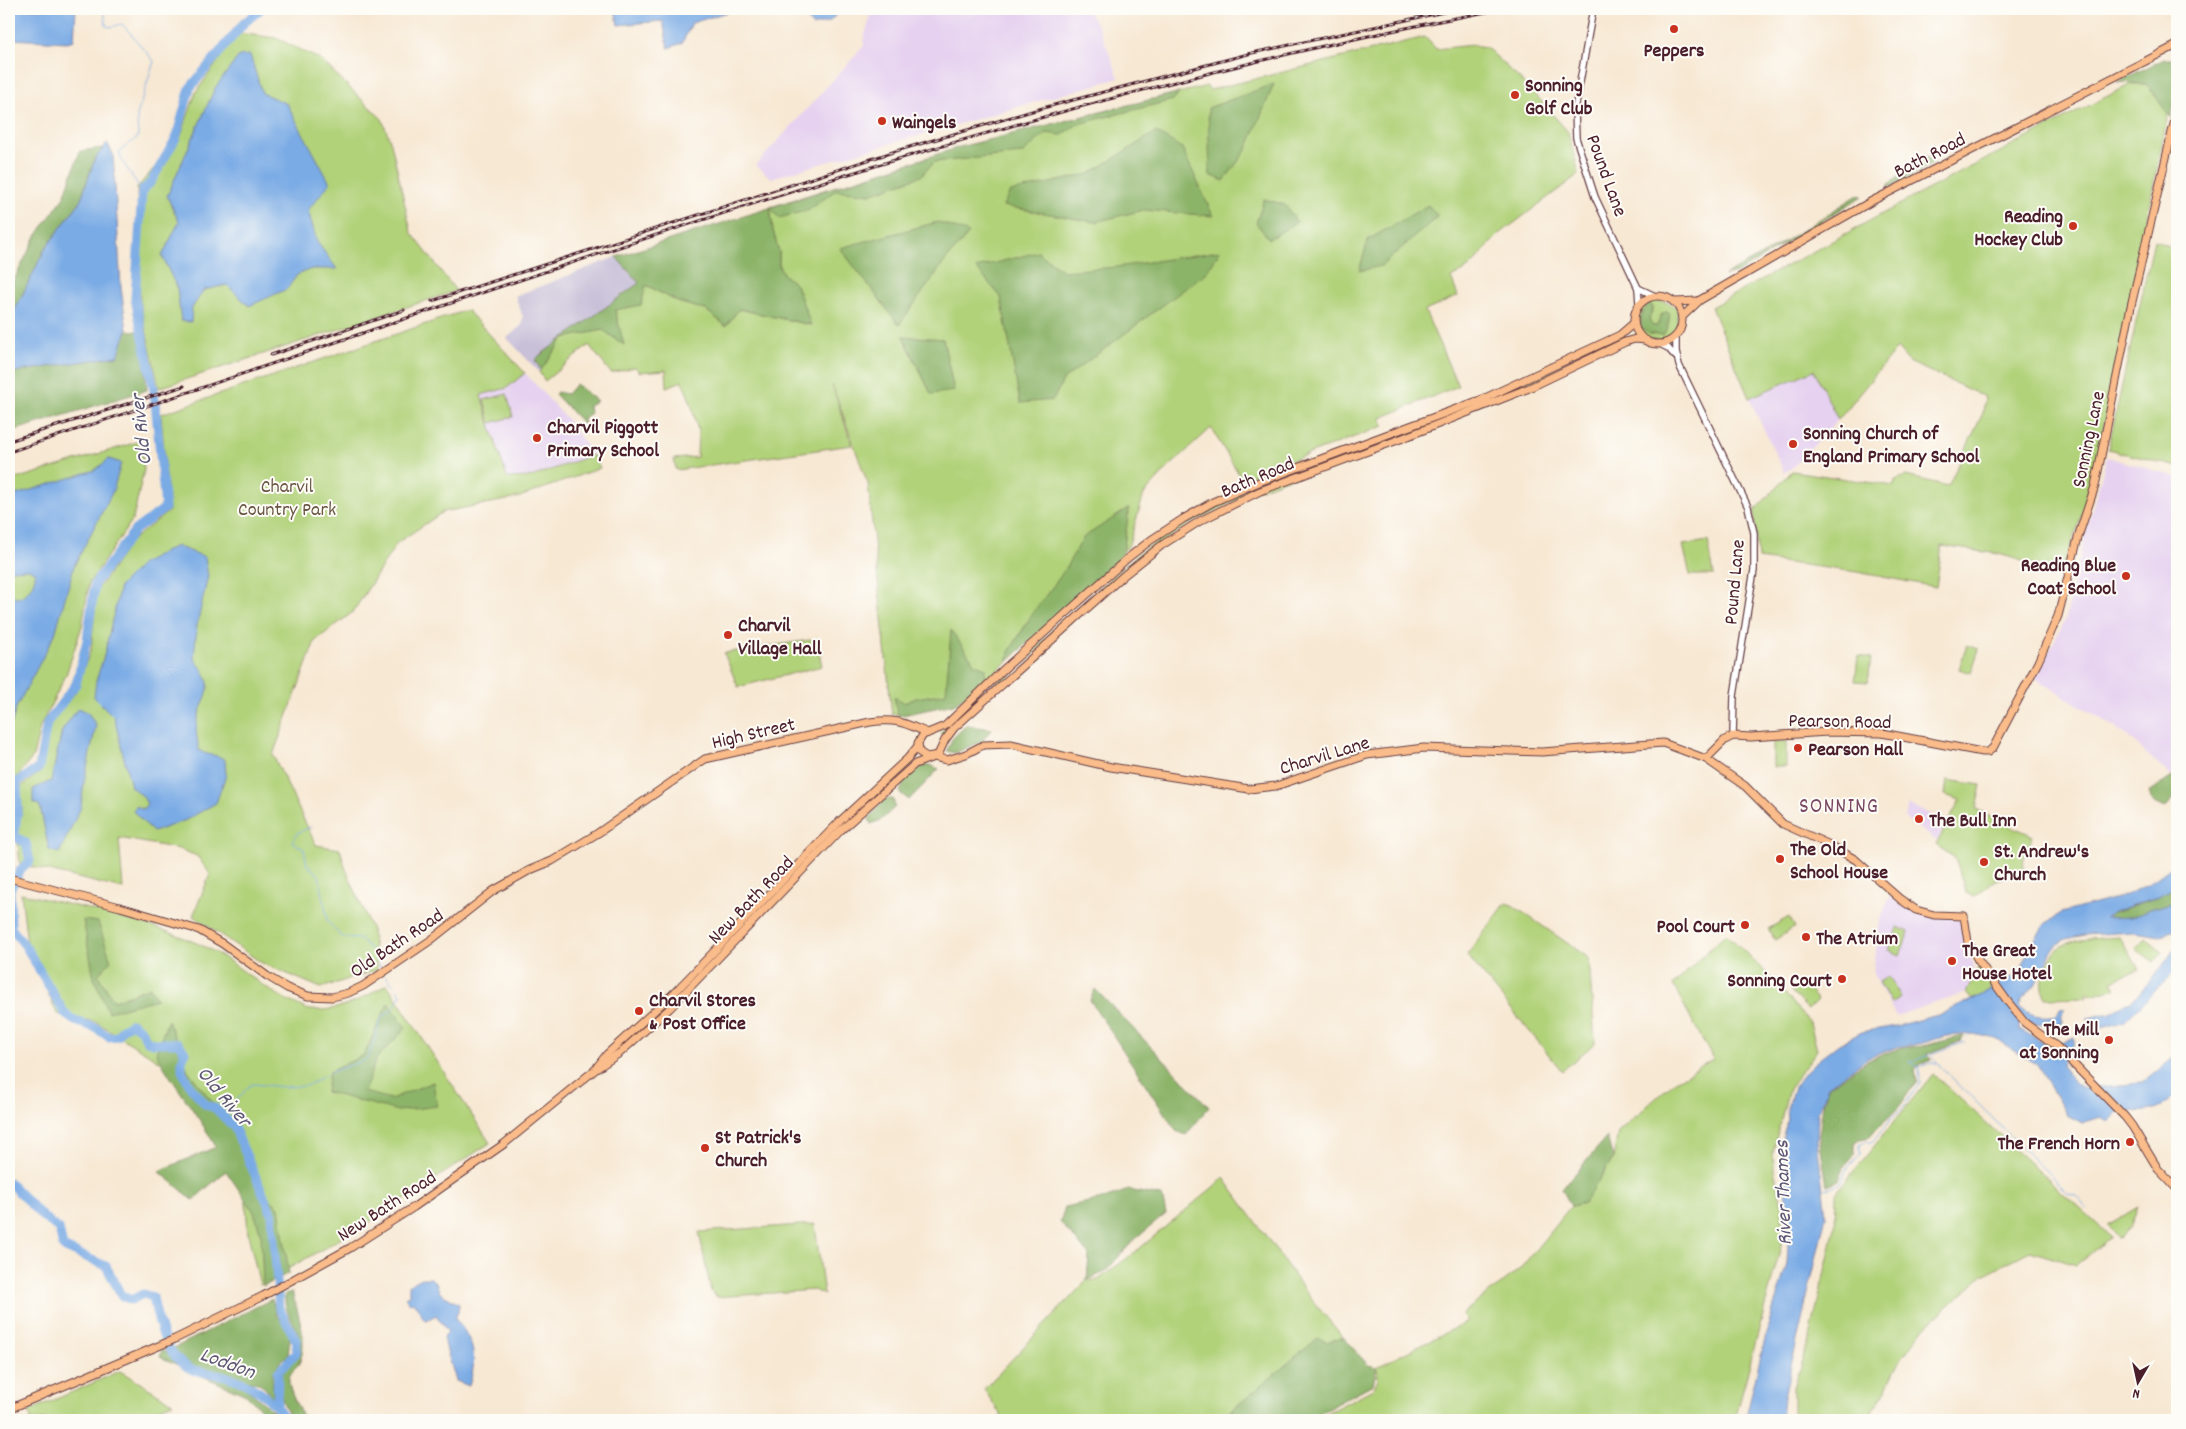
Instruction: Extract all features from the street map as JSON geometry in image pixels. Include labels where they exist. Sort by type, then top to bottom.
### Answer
[{"type":"main road","name":"Bath Road","points":[[1682,317],[1700,300],[1864,206],[2177,45]]},
{"type":"main road","name":"Sonning Lane","points":[[1982,752],[1988,752],[1996,742],[2038,662],[2058,616],[2079,534],[2095,486],[2131,306],[2177,111]]},
{"type":"main road","points":[[1653,295],[1675,302],[1680,308],[1682,317],[1676,336],[1670,342],[1660,344],[1646,340],[1636,333],[1634,323],[1639,304],[1645,298],[1653,295]]},
{"type":"main road","name":"Bath Road","points":[[1675,302],[1700,300]]},
{"type":"main road","name":"Bath Road","points":[[918,744],[921,736],[945,726],[1012,662],[1150,540],[1183,519],[1244,488],[1457,410],[1558,366],[1620,335],[1634,323]]},
{"type":"main road","name":"Bath Road","points":[[933,757],[954,728],[1123,576],[1162,546],[1200,521],[1260,491],[1438,425],[1562,373],[1625,342],[1635,339],[1646,340]]},
{"type":"main road","points":[[1558,366],[1562,373]]},
{"type":"main road","name":"High Street","points":[[618,818],[705,759],[870,722],[895,720],[929,733]]},
{"type":"main road","points":[[909,726],[922,755],[933,757]]},
{"type":"main road","name":"Pearson Road","points":[[1733,736],[1751,737],[1827,732],[1882,733],[1982,752]]},
{"type":"main road","points":[[929,733],[938,736],[942,747],[954,758]]},
{"type":"main road","points":[[1706,759],[1725,740],[1733,736]]},
{"type":"main road","name":"Charvil Lane","points":[[933,757],[947,760],[983,745],[1011,744],[1111,767],[1250,789],[1276,786],[1367,755],[1424,748],[1542,752],[1664,743],[1706,759],[1745,786],[1783,824],[1856,860],[1900,899],[1916,910],[1934,915],[1964,916],[1968,942],[1987,974],[2025,1023],[2056,1046],[2132,1126],[2158,1168],[2177,1189]]},
{"type":"main road","name":"New Bath Road","points":[[596,1069],[607,1054],[675,992],[840,821],[908,758],[918,744]]},
{"type":"main road","name":"New Bath Road","points":[[9,1409],[175,1339],[263,1296],[372,1234],[449,1184],[511,1138],[596,1069],[621,1052],[665,1013],[796,875],[862,810],[915,764],[933,757]]},
{"type":"main road","name":"Old Bath Road","points":[[9,878],[199,930],[223,944],[287,988],[308,996],[332,997],[348,993],[379,975],[431,940],[493,890],[530,870],[552,861],[618,818]]},
{"type":"street","name":"Pound Lane","points":[[1593,9],[1575,110],[1576,138],[1595,197],[1638,288],[1639,304]]},
{"type":"street","points":[[1638,288],[1653,295]]},
{"type":"street","name":"Pound Lane","points":[[1676,336],[1677,358],[1684,378],[1748,507],[1754,533],[1754,570],[1734,696],[1733,736]]},
{"type":"street","points":[[1660,344],[1668,348],[1677,358]]},
{"type":"shaded area","name":"Waingels","points":[[873,9],[1087,9],[1100,30],[1119,78],[771,178],[756,165],[864,46],[864,38]]},
{"type":"shaded area","points":[[616,257],[639,283],[539,356],[535,360],[541,370],[539,372],[507,338],[522,325],[523,317],[515,296]]},
{"type":"shaded area","name":"Sonning Church of England Primary School","points":[[1814,369],[1838,420],[1792,468],[1784,472],[1749,398]]},
{"type":"shaded area","name":"Charvil Piggott Primary School","points":[[525,373],[567,419],[593,455],[531,477],[507,478],[481,395],[507,388]]},
{"type":"shaded area","name":"Reading Blue Coat School","points":[[2107,457],[2177,477],[2177,774],[2171,777],[2127,735],[2035,678],[2065,621],[2086,531]]},
{"type":"shaded area","points":[[1908,805],[1947,821],[1937,841],[1905,818]]},
{"type":"shaded area","points":[[1890,895],[1899,904],[1919,914],[1958,917],[1962,920],[1974,972],[1972,981],[1965,993],[1896,1016],[1873,974],[1880,921]]},
{"type":"green space","points":[[238,33],[276,38],[321,60],[382,119],[391,143],[411,232],[456,291],[159,388],[140,302],[137,188],[180,138],[196,92]]},
{"type":"green space","name":"Sonning Golf Club","points":[[1425,37],[1436,49],[1472,45],[1486,47],[1534,93],[1568,132],[1579,174],[1497,236],[1470,267],[1451,278],[1458,296],[1425,311],[1458,386],[1381,418],[1384,426],[1242,479],[1211,428],[1169,467],[1144,494],[1128,547],[988,679],[945,701],[892,715],[868,484],[832,385],[852,445],[676,470],[674,459],[697,457],[698,431],[691,403],[682,381],[667,387],[666,370],[640,372],[635,367],[611,373],[589,345],[545,381],[539,372],[564,337],[604,330],[623,344],[615,310],[646,285],[678,302],[706,310],[726,326],[739,309],[810,325],[796,285],[784,275],[779,266],[779,252],[773,231],[770,207],[960,147],[1207,86],[1210,90]]},
{"type":"green space","points":[[2164,59],[2174,59],[2177,62],[2177,91],[2171,118],[2147,84],[2117,82]]},
{"type":"green space","points":[[1274,84],[1247,149],[1224,181],[1210,175],[1208,108]]},
{"type":"green space","points":[[2131,84],[2147,84],[2168,114],[2092,485],[2062,573],[1999,554],[1942,546],[1936,587],[1857,572],[1758,559],[1754,511],[1792,471],[1894,486],[1895,480],[1906,476],[1948,486],[1983,413],[1985,397],[1909,362],[1897,348],[1838,420],[1814,370],[1749,398],[1711,307],[1917,195]]},
{"type":"green space","points":[[1181,92],[1173,100],[1078,124],[1062,135],[1046,133],[1022,154],[934,162],[921,176],[870,194],[836,190],[809,210],[779,218],[770,208],[773,231],[779,252],[779,266],[784,275],[796,285],[811,325],[739,309],[726,326],[706,310],[678,302],[646,285],[641,305],[615,310],[624,345],[603,330],[564,338],[541,370],[535,360],[539,356],[639,283],[616,257],[960,147]]},
{"type":"green space","points":[[1156,132],[1182,148],[1213,216],[1144,210],[1095,222],[1003,206],[1010,192],[1089,174]]},
{"type":"green space","points":[[103,148],[95,159],[80,202],[45,249],[9,322],[9,290],[36,236],[64,197],[80,151]]},
{"type":"green space","points":[[1927,156],[1933,163],[1891,187],[1888,185]]},
{"type":"green space","points":[[1858,195],[1862,196],[1737,273],[1724,276],[1774,248]]},
{"type":"green space","points":[[1264,199],[1285,205],[1297,222],[1269,239],[1256,223]]},
{"type":"green space","points":[[1428,205],[1438,216],[1381,266],[1359,271],[1368,240]]},
{"type":"green space","points":[[938,222],[969,233],[945,261],[899,325],[840,248]]},
{"type":"green space","points":[[2154,240],[2177,249],[2177,467],[2108,449]]},
{"type":"green space","points":[[1220,251],[1206,273],[1064,379],[1053,400],[1020,403],[1001,297],[976,268],[1038,252],[1063,271],[1117,267]]},
{"type":"green space","points":[[1651,299],[1670,303],[1677,309],[1676,327],[1669,338],[1665,340],[1655,339],[1647,337],[1639,331],[1637,322],[1639,313],[1647,301]],"holes":[[[1651,304],[1653,308],[1650,317],[1651,324],[1657,326],[1664,312],[1669,319],[1667,330],[1640,323],[1642,313]]]},
{"type":"green space","points":[[1651,304],[1653,308],[1649,319],[1653,326],[1657,326],[1663,313],[1667,312],[1670,314],[1667,330],[1663,335],[1649,334],[1641,328],[1641,317],[1647,305]]},
{"type":"green space","name":"Charvil Country Park","points":[[467,310],[525,373],[507,388],[481,395],[507,478],[531,477],[593,455],[600,468],[517,498],[443,512],[397,543],[353,612],[315,641],[273,755],[316,845],[340,849],[345,867],[372,930],[377,970],[321,988],[262,963],[193,916],[210,874],[197,856],[179,849],[119,838],[123,889],[20,864],[17,834],[22,810],[20,787],[42,771],[49,728],[59,712],[75,693],[91,649],[97,590],[132,540],[169,511],[161,414]]},
{"type":"green space","points":[[127,330],[142,332],[147,390],[9,432],[9,371],[15,372],[117,356]]},
{"type":"green space","points":[[903,336],[943,339],[954,391],[931,394]]},
{"type":"green space","points":[[1556,370],[1558,372],[1433,424],[1247,494],[1192,523],[1154,547],[943,736],[940,733],[1138,554],[1190,518],[1268,481],[1449,416]]},
{"type":"green space","points":[[576,384],[597,401],[589,406],[590,414],[583,418],[584,425],[555,394],[557,392],[567,394]]},
{"type":"green space","points":[[507,394],[513,417],[490,423],[484,400]]},
{"type":"green space","points":[[141,441],[144,470],[133,519],[89,583],[82,626],[66,675],[40,727],[33,757],[13,782],[12,825],[9,827],[9,481]]},
{"type":"green space","points":[[1129,508],[1123,556],[1007,662],[1009,652],[1034,611],[1060,577],[1084,537]]},
{"type":"green space","points":[[1708,541],[1714,575],[1690,575],[1683,545]]},
{"type":"green space","points":[[951,630],[975,664],[986,668],[985,682],[954,704],[898,716],[894,697],[904,703],[916,698],[946,693]]},
{"type":"green space","points":[[816,639],[822,666],[738,687],[724,653]]},
{"type":"green space","points":[[1967,645],[1979,649],[1971,673],[1959,669]]},
{"type":"green space","points":[[1858,656],[1871,658],[1868,682],[1855,681]]},
{"type":"green space","points":[[967,724],[992,729],[982,741],[955,753],[947,751],[952,739]]},
{"type":"green space","points":[[1773,742],[1786,742],[1786,767],[1773,767]]},
{"type":"green space","points":[[930,765],[939,769],[909,800],[900,793],[904,781],[910,773]]},
{"type":"green space","points":[[2177,774],[2177,797],[2175,796],[2164,808],[2152,802],[2149,792]]},
{"type":"green space","points":[[1947,780],[1981,785],[1976,809],[2033,836],[2023,862],[2025,871],[1995,880],[1974,897],[1966,893],[1955,858],[1936,845],[1960,800],[1945,795]]},
{"type":"green space","points":[[884,799],[893,799],[895,807],[881,820],[871,824],[869,819]]},
{"type":"green space","points":[[2177,886],[2177,900],[2174,903],[2149,909],[2131,917],[2104,919],[2113,913],[2157,897]]},
{"type":"green space","points":[[21,893],[114,915],[182,937],[215,952],[272,991],[308,1010],[341,1007],[369,995],[387,984],[490,1143],[368,1223],[260,1285],[248,1234],[245,1190],[167,1066],[96,1022],[57,1014],[27,943]]},
{"type":"green space","points":[[1506,903],[1512,905],[1589,958],[1595,1043],[1562,1071],[1467,955]]},
{"type":"green space","points":[[1789,917],[1795,927],[1775,940],[1768,929]]},
{"type":"green space","points":[[83,920],[98,922],[111,961],[98,975],[114,1001],[150,987],[157,999],[108,1012],[94,978]]},
{"type":"green space","points":[[1898,927],[1909,932],[1900,955],[1889,950]]},
{"type":"green space","points":[[1726,933],[1776,983],[1810,1023],[1817,1050],[1789,1089],[1773,1152],[1774,1170],[1783,1208],[1781,1246],[1735,1420],[1313,1420],[1373,1389],[1378,1379],[1377,1367],[1467,1322],[1462,1314],[1520,1269],[1571,1206],[1584,1203],[1613,1158],[1618,1132],[1674,1082],[1713,1059],[1673,985]]},
{"type":"green space","points":[[2120,937],[2139,969],[2112,981],[2116,988],[2090,995],[2089,992],[2086,993],[2087,997],[2045,998],[2044,973],[2047,964],[2060,947],[2082,940]]},
{"type":"green space","points":[[2145,938],[2162,952],[2154,962],[2136,949]]},
{"type":"green space","points":[[1979,967],[1992,986],[1988,992],[1972,1000],[1966,993]]},
{"type":"green space","points":[[1889,976],[1901,997],[1891,1003],[1879,982]]},
{"type":"green space","points":[[1801,982],[1818,1000],[1808,1010],[1791,991]]},
{"type":"green space","points":[[1095,989],[1209,1107],[1186,1135],[1176,1131],[1090,1000]]},
{"type":"green space","points":[[388,1003],[406,1028],[376,1059],[364,1092],[391,1099],[433,1082],[437,1106],[398,1111],[326,1092],[329,1072],[364,1055]]},
{"type":"green space","points":[[168,1020],[188,1071],[214,1104],[240,1131],[260,1191],[279,1207],[289,1273],[263,1286],[261,1235],[254,1212],[226,1171],[193,1200],[159,1171],[216,1147],[156,1053]]},
{"type":"green space","points":[[1964,1036],[1961,1041],[1927,1054],[1931,1060],[1915,1069],[1917,1082],[1895,1112],[1870,1137],[1860,1139],[1855,1143],[1855,1154],[1846,1164],[1839,1180],[1827,1185],[1819,1136],[1823,1105],[1828,1087],[1867,1061],[1884,1054],[1903,1047],[1914,1048]]},
{"type":"green space","points":[[1933,1074],[2111,1237],[2076,1265],[2030,1251],[1983,1275],[1926,1326],[1901,1359],[1888,1386],[1867,1420],[1793,1420],[1793,1387],[1809,1341],[1835,1227],[1836,1193]]},
{"type":"green space","points":[[1607,1137],[1613,1158],[1584,1203],[1571,1206],[1562,1189]]},
{"type":"green space","points":[[1224,1178],[1312,1300],[1343,1337],[1327,1343],[1235,1407],[1220,1420],[1004,1420],[984,1389],[1087,1280],[1098,1280],[1139,1249]]},
{"type":"green space","points":[[1128,1190],[1162,1196],[1166,1214],[1134,1240],[1105,1272],[1087,1280],[1089,1255],[1060,1222],[1065,1207],[1107,1198]]},
{"type":"green space","points":[[2138,1207],[2130,1228],[2119,1239],[2108,1225]]},
{"type":"green space","points":[[815,1224],[824,1295],[814,1290],[717,1297],[711,1291],[699,1232]]},
{"type":"green space","points":[[292,1292],[303,1335],[303,1344],[300,1361],[290,1375],[289,1385],[304,1420],[293,1420],[280,1394],[281,1376],[295,1356],[299,1342],[297,1330],[286,1309],[285,1302],[285,1294]]},
{"type":"green space","points":[[272,1299],[277,1316],[291,1331],[288,1356],[282,1359],[273,1373],[273,1399],[265,1388],[258,1383],[192,1367],[173,1351],[174,1348]]},
{"type":"green space","points":[[1343,1337],[1368,1365],[1377,1367],[1373,1384],[1306,1420],[1220,1420],[1318,1338],[1327,1342]]},
{"type":"green space","points":[[162,1349],[193,1371],[222,1377],[246,1388],[274,1412],[265,1413],[246,1395],[160,1357]]},
{"type":"green space","points":[[120,1371],[173,1403],[129,1420],[31,1420],[29,1411]]},
{"type":"water","points":[[9,9],[76,9],[74,40],[67,42],[9,39]]},
{"type":"water","points":[[615,9],[737,9],[692,23],[682,43],[668,48],[663,21],[618,25]]},
{"type":"water","points":[[799,9],[838,9],[838,13],[829,22],[812,26]]},
{"type":"water","points":[[250,55],[262,93],[287,104],[330,183],[308,210],[317,242],[337,269],[311,269],[297,275],[287,289],[249,306],[227,285],[204,290],[192,308],[191,322],[181,321],[177,288],[162,256],[179,222],[167,196],[215,88],[239,56]]},
{"type":"water","points":[[107,143],[113,154],[121,288],[127,330],[118,356],[15,372],[9,371],[9,322],[45,249],[80,202],[95,159]]},
{"type":"water","points":[[109,459],[121,463],[113,491],[74,566],[55,634],[16,708],[9,733],[9,591],[15,598],[23,596],[32,585],[35,573],[29,569],[9,570],[9,497],[95,470]]},
{"type":"water","name":"Charvil Country Park","points":[[176,546],[205,557],[208,576],[197,625],[194,658],[206,677],[208,690],[200,711],[196,733],[199,750],[225,760],[226,775],[216,803],[186,820],[153,832],[133,811],[136,806],[143,809],[147,804],[143,796],[131,787],[114,717],[94,697],[96,681],[104,656],[120,586],[142,564]]},
{"type":"water","points":[[78,708],[88,713],[96,725],[84,782],[81,807],[59,853],[49,850],[40,806],[33,802],[33,789],[51,781],[62,731]]},
{"type":"water","points":[[2177,863],[2177,886],[2157,897],[2113,912],[2105,918],[2131,917],[2149,909],[2174,903],[2177,900],[2177,928],[2161,936],[2134,932],[2085,935],[2066,939],[2059,943],[2052,951],[2035,985],[2022,999],[2019,1006],[2027,1012],[2042,1016],[2057,1015],[2060,1008],[2065,1009],[2060,1018],[2063,1020],[2062,1024],[2051,1025],[2019,1021],[2019,1029],[2053,1048],[2074,1037],[2072,1048],[2062,1066],[2075,1083],[2086,1088],[2142,1083],[2177,1055],[2177,1094],[2165,1104],[2152,1110],[2137,1112],[2121,1110],[2108,1122],[2101,1117],[2082,1123],[2067,1115],[2037,1065],[1996,1039],[1973,1034],[1946,1036],[1913,1046],[1900,1046],[1868,1058],[1828,1086],[1818,1113],[1817,1140],[1826,1216],[1784,1397],[1782,1420],[1745,1420],[1770,1319],[1787,1264],[1789,1225],[1780,1145],[1788,1119],[1787,1109],[1794,1087],[1811,1066],[1823,1056],[1839,1044],[1862,1032],[1896,1026],[1942,1014],[1988,992],[1999,982],[2006,981],[2019,973],[2035,939],[2045,924],[2061,913],[2121,897],[2147,885]]},
{"type":"water","points":[[2177,945],[2177,969],[2125,1021],[2089,1032],[2087,1028],[2091,1022],[2087,1018],[2111,1013],[2127,1002],[2130,1003],[2159,971]]},
{"type":"water","points":[[422,1278],[431,1278],[436,1283],[440,1293],[459,1304],[455,1318],[470,1342],[474,1358],[469,1386],[456,1381],[443,1337],[448,1332],[436,1315],[427,1320],[424,1319],[415,1303],[408,1302],[405,1297],[409,1295],[409,1285]]},
{"type":"waterway","points":[[104,9],[106,26],[112,27],[121,24],[124,26],[154,61],[137,115],[138,137],[119,152],[122,161],[142,191]]},
{"type":"waterway","name":"Old River","points":[[14,836],[18,808],[17,782],[39,768],[47,723],[76,684],[87,640],[95,583],[135,530],[165,508],[154,390],[135,299],[142,191],[151,182],[176,138],[190,88],[244,23],[261,9]]},
{"type":"waterway","points":[[311,827],[297,833],[292,842],[304,849],[307,865],[319,875],[328,922],[345,938],[360,939],[373,951],[381,969]]},
{"type":"waterway","name":"Old River","points":[[9,836],[14,836],[26,843],[30,861],[21,869],[10,889],[11,928],[26,947],[65,1014],[75,1021],[96,1028],[109,1037],[118,1036],[122,1029],[132,1023],[141,1030],[147,1041],[153,1043],[178,1043],[185,1052],[182,1061],[182,1071],[190,1086],[206,1105],[215,1108],[234,1127],[272,1214],[279,1308],[297,1342],[296,1353],[278,1372],[277,1407]]},
{"type":"waterway","points":[[220,1113],[231,1107],[249,1086],[253,1084],[284,1087],[306,1086],[334,1071],[365,1060],[369,1056],[381,1018],[394,1008],[401,994],[385,975]]},
{"type":"waterway","points":[[1966,1038],[1970,1034]]},
{"type":"waterway","points":[[1824,1189],[1841,1183],[1849,1166],[1860,1155],[1860,1144],[1865,1141],[1872,1143],[1889,1121],[1901,1110],[1920,1083],[1919,1067],[1910,1062],[1964,1042]]},
{"type":"waterway","points":[[1931,1057],[2068,1193],[2076,1196],[2087,1209]]},
{"type":"waterway","points":[[1919,1067],[1930,1063],[1937,1064]]},
{"type":"waterway","name":"Loddon","points":[[9,1182],[43,1217],[59,1229],[63,1247],[106,1266],[121,1295],[131,1300],[143,1294],[153,1297],[164,1338],[175,1356],[182,1363],[191,1369],[225,1376],[252,1387],[268,1398],[286,1420]]},
{"type":"railway","points":[[432,301],[896,151],[1039,109],[1252,53],[1458,9]]},
{"type":"railway","points":[[9,452],[748,205],[935,148],[1122,96],[1311,49],[1502,9]]},
{"type":"railway","points":[[271,355],[404,310]]},
{"type":"railway","points":[[9,441],[184,386]]},
{"type":"place","name":"Peppers","points":[[1674,29]]},
{"type":"place","name":"Sonning Golf Club","points":[[1515,95]]},
{"type":"place","name":"Waingels","points":[[882,121]]},
{"type":"place","name":"Reading Hockey Club","points":[[2073,226]]},
{"type":"place","name":"Charvil Piggott Primary School","points":[[537,438]]},
{"type":"place","name":"Sonning Church of England Primary School","points":[[1793,444]]},
{"type":"place","name":"Reading Blue Coat School","points":[[2126,576]]},
{"type":"place","name":"Charvil Village Hall","points":[[728,635]]},
{"type":"place","name":"Pearson Hall","points":[[1798,748]]},
{"type":"place","name":"The Bull Inn","points":[[1919,819]]},
{"type":"place","name":"The Old School House","points":[[1780,859]]},
{"type":"place","name":"St. Andrew's Church","points":[[1984,862]]},
{"type":"place","name":"Pool Court","points":[[1745,925]]},
{"type":"place","name":"The Atrium","points":[[1806,937]]},
{"type":"place","name":"The Great House Hotel","points":[[1952,961]]},
{"type":"place","name":"Sonning Court","points":[[1842,979]]},
{"type":"place","name":"Charvil Stores & Post Office","points":[[639,1011]]},
{"type":"place","name":"The Mill at Sonning","points":[[2109,1040]]},
{"type":"place","name":"The French Horn","points":[[2130,1142]]},
{"type":"place","name":"St Patrick's Church","points":[[705,1148]]},
{"type":"district","name":"SONNING","points":[[1839,804]]},
{"type":"water label","name":"River Thames","points":[[1782,1193]]}]
